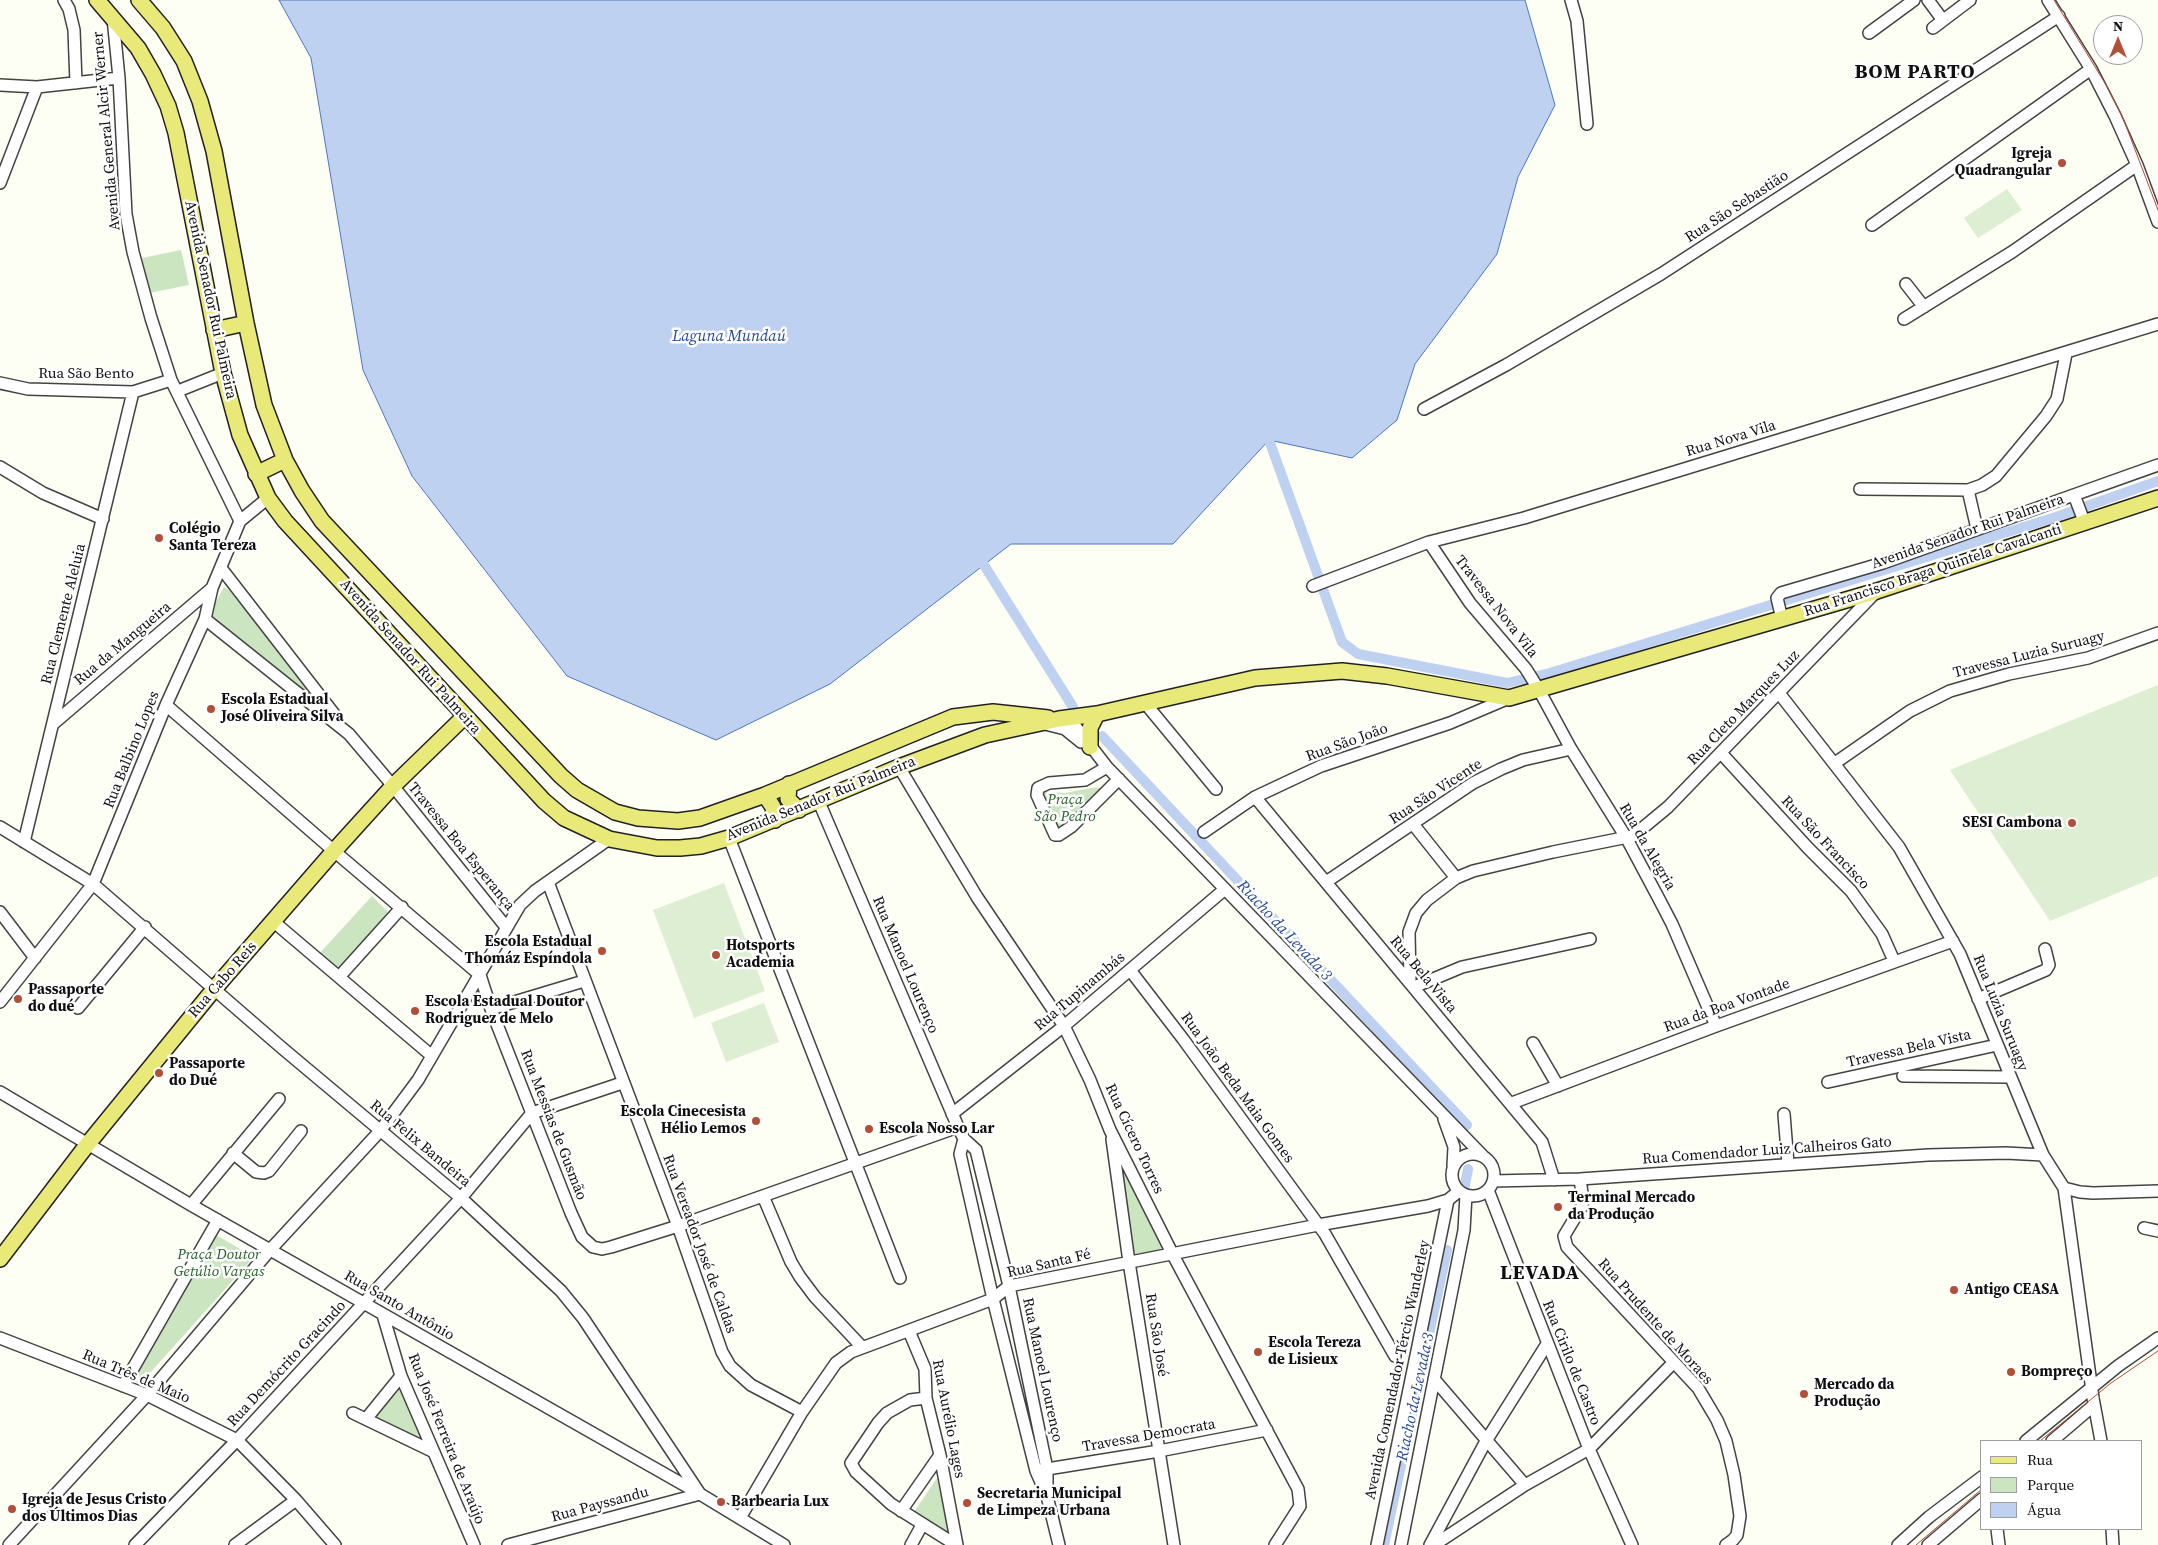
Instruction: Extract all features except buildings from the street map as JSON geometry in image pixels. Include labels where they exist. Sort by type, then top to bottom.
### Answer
[{"type":"main road","name":"Avenida Senador Rui Palmeira","points":[[97,0],[138,48],[154,74],[168,106],[176,133],[223,373],[240,434],[268,498],[285,521],[544,802],[564,818],[609,839],[657,848],[701,846],[730,838],[899,767],[985,735],[1064,718],[1098,714],[1255,678],[1342,670],[1387,676],[1509,698],[1538,688],[1707,641]]},
{"type":"main road","name":"Avenida Senador Rui Palmeira","points":[[139,0],[163,28],[184,61],[200,102],[214,151],[246,323],[264,405],[285,460],[310,506],[561,776],[577,790],[615,812],[638,818],[660,821],[700,818],[765,795],[960,716],[993,712],[1064,718]]},
{"type":"main road","points":[[214,330],[246,323]]},
{"type":"main road","points":[[256,474],[285,460]]},
{"type":"main road","name":"Rua Francisco Braga Quintela Cavalcanti","points":[[1707,641],[1779,605],[1877,591],[2083,518],[2158,498]]},
{"type":"main road","points":[[1093,751],[1090,728],[1098,714]]},
{"type":"main road","name":"Rua Cabo Reis","points":[[0,1259],[87,1145],[215,988],[334,851],[394,786],[464,717]]},
{"type":"main road","points":[[789,784],[788,799],[799,810]]},
{"type":"main road","points":[[765,795],[774,806],[775,820]]},
{"type":"street","points":[[64,0],[69,10],[74,30],[76,83]]},
{"type":"street","points":[[1571,0],[1577,21],[1587,124]]},
{"type":"street","points":[[1869,33],[1914,0]]},
{"type":"street","points":[[1928,0],[1942,19]]},
{"type":"street","points":[[1933,28],[1942,19],[1970,0]]},
{"type":"street","points":[[2048,0],[2091,69],[2137,165],[2158,222]]},
{"type":"street","name":"Rua São Sebastião","points":[[1424,409],[1506,365],[1661,274],[2059,16]]},
{"type":"street","name":"Avenida General Alcir Werner","points":[[113,18],[119,78],[126,214],[133,252],[150,318],[171,380],[240,521]]},
{"type":"street","points":[[1872,224],[2091,69]]},
{"type":"street","points":[[0,85],[37,87],[119,78]]},
{"type":"street","points":[[0,183],[37,87]]},
{"type":"street","points":[[1904,319],[2012,252],[2137,165]]},
{"type":"street","points":[[1906,284],[1924,307]]},
{"type":"street","name":"Rua Nova Vila","points":[[1318,584],[1429,542],[1517,520],[2066,354],[2158,324]]},
{"type":"street","points":[[1860,489],[1968,490],[1982,485],[1996,476],[2046,416],[2057,399],[2066,354]]},
{"type":"street","points":[[178,391],[223,373]]},
{"type":"street","name":"Rua São Bento","points":[[0,383],[28,389],[134,392],[171,380]]},
{"type":"street","name":"Rua Clemente Aleluia","points":[[24,842],[134,392]]},
{"type":"street","name":"Avenida Senador Rui Palmeira","points":[[1779,605],[1780,593],[1883,563],[1977,529],[2075,498],[2158,465]]},
{"type":"street","points":[[0,467],[43,493],[103,520]]},
{"type":"street","points":[[1968,490],[1977,529]]},
{"type":"street","name":"Rua Balbino Lopes","points":[[0,1002],[93,884],[166,705],[205,619],[212,588],[240,521],[268,498]]},
{"type":"street","points":[[2075,498],[2083,518]]},
{"type":"street","name":"Travessa Nova Vila","points":[[1429,542],[1470,603],[1529,674],[1538,688]]},
{"type":"street","points":[[221,568],[349,734]]},
{"type":"street","name":"Rua da Mangueira","points":[[53,724],[212,588]]},
{"type":"street","name":"Rua Cleto Marques Luz","points":[[1627,839],[1639,832],[1668,807],[1877,591]]},
{"type":"street","points":[[205,619],[349,734]]},
{"type":"street","name":"Travessa Luzia Suruagy","points":[[1835,763],[1910,711],[1950,691],[2009,674],[2088,658],[2158,633]]},
{"type":"street","name":"Rua da Alegria","points":[[1538,688],[1571,749],[1627,839],[1672,924],[1716,1026]]},
{"type":"street","name":"Rua Luzia Suruagy","points":[[1779,693],[1899,847],[1953,941],[2043,1155],[2064,1188],[2094,1405],[2101,1440]]},
{"type":"street","name":"Rua São João","points":[[1204,832],[1255,797],[1321,766],[1450,723],[1509,698]]},
{"type":"street","points":[[1145,703],[1216,789]]},
{"type":"street","points":[[166,705],[480,975]]},
{"type":"street","points":[[1064,718],[1107,767],[1484,1157],[1493,1168],[1490,1186],[1478,1196],[1462,1193]]},
{"type":"street","points":[[1042,723],[1064,729],[1093,751]]},
{"type":"street","name":"Travessa Boa Esperança","points":[[349,734],[394,786],[506,927]]},
{"type":"street","name":"Rua São Vicente","points":[[1326,882],[1473,784],[1523,760],[1571,749]]},
{"type":"street","name":"Rua São Francisco","points":[[1721,753],[1814,854],[1851,891],[1882,934],[1894,961]]},
{"type":"street","name":"Rua Cícero Torres","points":[[899,767],[977,897],[1064,1026],[1090,1080],[1110,1130],[1173,1255],[1298,1489],[1301,1501],[1297,1512],[1275,1545]]},
{"type":"street","points":[[1107,767],[1085,780],[1049,783],[1038,788],[1037,795],[1055,834],[1059,835],[1071,827],[1119,779]]},
{"type":"street","name":"Rua Bela Vista","points":[[1255,797],[1367,934],[1412,984],[1484,1074],[1512,1103],[1542,1142],[1554,1180]]},
{"type":"street","name":"Rua Manoel Lourenço","points":[[819,802],[958,1128],[964,1139],[976,1150],[1009,1286],[1047,1496],[1059,1545]]},
{"type":"street","points":[[1413,824],[1456,878]]},
{"type":"street","name":"Rua Felix Bandeira","points":[[0,827],[93,884],[460,1198],[561,1292],[583,1318],[700,1494]]},
{"type":"street","points":[[730,838],[900,1278]]},
{"type":"street","points":[[9,1545],[147,1395],[270,1250],[380,1131],[418,1080],[506,927],[526,898],[609,839]]},
{"type":"street","points":[[1590,939],[1462,967],[1412,984],[1410,932],[1412,921],[1427,900],[1456,878],[1473,871],[1553,852],[1627,839]]},
{"type":"street","name":"Rua Vereador José de Caldas","points":[[548,882],[622,1083],[678,1226],[722,1352],[730,1366],[751,1385],[802,1412]]},
{"type":"street","name":"Rua Tupinambás","points":[[952,1114],[1064,1026],[1225,889]]},
{"type":"street","points":[[339,977],[402,907]]},
{"type":"street","points":[[0,912],[35,958]]},
{"type":"street","points":[[274,922],[432,1056]]},
{"type":"street","points":[[78,1008],[145,928]]},
{"type":"street","name":"Rua da Boa Vontade","points":[[1512,1103],[1716,1026],[1953,941]]},
{"type":"street","points":[[1978,999],[2046,970],[2048,965],[2045,949]]},
{"type":"street","name":"Rua João Beda Maia Gomes","points":[[1130,970],[1183,1039],[1318,1225],[1395,1356]]},
{"type":"street","name":"Rua Messias de Gusmão","points":[[480,975],[491,1010],[582,1237],[597,1249],[611,1247],[678,1226]]},
{"type":"street","points":[[491,1010],[584,981]]},
{"type":"street","points":[[1533,1043],[1558,1086]]},
{"type":"street","name":"Travessa Bela Vista","points":[[1828,1082],[1997,1044]]},
{"type":"street","points":[[1903,1076],[2010,1077]]},
{"type":"street","points":[[532,1113],[622,1083]]},
{"type":"street","name":"Rua Santo Antônio","points":[[0,1092],[191,1205],[673,1478],[784,1545]]},
{"type":"street","points":[[191,1205],[279,1098]]},
{"type":"street","name":"Rua Demócrito Gracindo","points":[[135,1545],[237,1440],[460,1198],[532,1113]]},
{"type":"street","points":[[1784,1114],[1788,1164]]},
{"type":"street","points":[[1401,1545],[1464,1230],[1462,1193],[1452,1179],[1454,1147],[1443,1115]]},
{"type":"street","points":[[678,1226],[958,1128]]},
{"type":"street","name":"Rua São José","points":[[1110,1130],[1174,1545]]},
{"type":"street","points":[[233,1153],[256,1172],[264,1173],[269,1171],[301,1131]]},
{"type":"street","name":"Rua Manoel Lourenço","points":[[964,1139],[960,1154],[993,1299],[1042,1470]]},
{"type":"street","name":"Rua Comendador Luiz Calheiros Gato","points":[[1490,1186],[1580,1178],[1928,1155],[2006,1153],[2043,1155]]},
{"type":"street","points":[[1453,1166],[1457,1160],[1470,1154],[1484,1157]]},
{"type":"street","name":"Rua Prudente de Moraes","points":[[1580,1178],[1583,1200],[1564,1236],[1567,1247],[1698,1388],[1717,1420],[1726,1441],[1734,1475],[1740,1516],[1737,1535],[1726,1545]]},
{"type":"street","name":"Rua Cirilo de Castro","points":[[1490,1186],[1547,1344],[1589,1449],[1632,1545]]},
{"type":"street","points":[[2064,1188],[2093,1194],[2158,1190]]},
{"type":"street","name":"Rua Santa Fé","points":[[740,1518],[802,1412],[836,1362],[862,1347],[993,1299],[1009,1286],[1318,1225],[1428,1206],[1448,1200],[1462,1193]]},
{"type":"street","points":[[763,1196],[790,1262],[815,1297],[862,1347]]},
{"type":"street","name":"Avenida Comendador Tércio Wanderley","points":[[1377,1545],[1448,1200]]},
{"type":"street","points":[[123,1386],[218,1220]]},
{"type":"street","points":[[2144,1228],[2158,1232]]},
{"type":"street","name":"Rua José Ferreira de Araújo","points":[[383,1315],[401,1376],[474,1545]]},
{"type":"street","name":"Rua Aurélio Lages","points":[[909,1331],[925,1368],[926,1398],[940,1455],[957,1545]]},
{"type":"street","name":"Rua Três de Maio","points":[[0,1338],[147,1395],[237,1440],[296,1500],[335,1545]]},
{"type":"street","points":[[2027,1440],[2092,1387],[2158,1338]]},
{"type":"street","points":[[1430,1545],[1486,1441],[1547,1344]]},
{"type":"street","points":[[1434,1545],[1525,1485],[1589,1449],[1673,1363]]},
{"type":"street","points":[[366,1419],[401,1376]]},
{"type":"street","points":[[1434,1379],[1525,1485]]},
{"type":"street","points":[[926,1398],[910,1400],[887,1413],[851,1462],[859,1475],[901,1511],[957,1545]]},
{"type":"street","points":[[2053,1440],[2094,1405]]},
{"type":"street","points":[[353,1413],[434,1452]]},
{"type":"street","name":"Travessa Democrata","points":[[1042,1470],[1159,1451],[1266,1430]]},
{"type":"street","points":[[901,1511],[940,1455]]},
{"type":"street","points":[[673,1478],[681,1476],[683,1468]]},
{"type":"street","points":[[1898,1545],[1924,1521],[1980,1479]]},
{"type":"street","name":"Rua Payssandu","points":[[508,1545],[700,1494]]},
{"type":"street","points":[[235,1545],[296,1500]]},
{"type":"street","points":[[1928,1545],[1980,1502]]},
{"type":"street","points":[[910,1545],[922,1525]]},
{"type":"street","points":[[1997,1530],[1999,1545]]},
{"type":"street","points":[[2112,1530],[2113,1545]]},
{"type":"green space","points":[[2007,189],[2022,210],[1978,238],[1964,218]]},
{"type":"green space","points":[[181,250],[189,285],[149,293],[142,258]]},
{"type":"green space","points":[[224,587],[229,590],[322,705],[315,704],[209,614]]},
{"type":"green space","name":"SESI Cambona","points":[[2158,685],[2158,876],[2050,921],[1950,770]]},
{"type":"green space","name":"Praça São Pedro","points":[[1109,787],[1059,837],[1040,791],[1065,793]]},
{"type":"green space","points":[[724,883],[765,991],[694,1018],[653,910]]},
{"type":"green space","points":[[372,896],[394,918],[344,978],[318,955]]},
{"type":"green space","points":[[764,1003],[779,1042],[726,1062],[711,1023]]},
{"type":"green space","points":[[1117,1153],[1167,1250],[1131,1258]]},
{"type":"green space","name":"Praça Doutor Getúlio Vargas","points":[[211,1232],[254,1257],[140,1384],[129,1378]]},
{"type":"green space","points":[[400,1389],[424,1442],[373,1418]]},
{"type":"green space","points":[[937,1478],[951,1544],[910,1518]]},
{"type":"water","name":"Laguna Mundaú","points":[[279,0],[1525,0],[1555,105],[1518,177],[1497,254],[1415,364],[1397,420],[1352,458],[1269,440],[1173,544],[1011,544],[830,684],[716,740],[567,676],[412,476],[363,370],[311,58]]},
{"type":"waterway","points":[[1269,440],[1342,642],[1358,654],[1507,683],[1550,673],[2056,517],[2158,481]]},
{"type":"waterway","name":"Riacho da Levada 3","points":[[984,565],[1073,707]]},
{"type":"waterway","name":"Riacho da Levada 3","points":[[1102,736],[1467,1125]]},
{"type":"waterway","name":"Riacho da Levada 3","points":[[1464,1190],[1468,1169]]},
{"type":"waterway","name":"Riacho da Levada 3","points":[[1384,1545],[1447,1250]]},
{"type":"tram line","points":[[2054,0],[2108,88],[2123,118],[2158,210]]},
{"type":"tram line","points":[[2041,1440],[2111,1383],[2158,1351]]},
{"type":"tram line","points":[[1916,1545],[1980,1491]]},
{"type":"place","name":"Igreja Quadrangular","points":[[2062,163]]},
{"type":"place","name":"Colégio Santa Tereza","points":[[159,538]]},
{"type":"place","name":"Escola Estadual José Oliveira Silva","points":[[211,709]]},
{"type":"place","name":"SESI Cambona","points":[[2072,823]]},
{"type":"place","name":"Escola Estadual Thomáz Espíndola","points":[[602,951]]},
{"type":"place","name":"Hotsports Academia","points":[[716,955]]},
{"type":"place","name":"Passaporte do dué","points":[[18,999]]},
{"type":"place","name":"Escola Estadual Doutor Rodriguez de Melo","points":[[415,1011]]},
{"type":"place","name":"Passaporte do Dué","points":[[159,1073]]},
{"type":"place","name":"Escola Cinecesista Hélio Lemos","points":[[756,1121]]},
{"type":"place","name":"Escola Nosso Lar","points":[[869,1129]]},
{"type":"place","name":"Terminal Mercado da Produção","points":[[1558,1207]]},
{"type":"place","name":"Antigo CEASA","points":[[1954,1290]]},
{"type":"place","name":"Escola Tereza de Lisieux","points":[[1258,1352]]},
{"type":"place","name":"Bompreço","points":[[2011,1372]]},
{"type":"place","name":"Mercado da Produção","points":[[1804,1394]]},
{"type":"place","name":"Barbearia Lux","points":[[721,1502]]},
{"type":"place","name":"Secretaria Municipal de Limpeza Urbana","points":[[967,1503]]},
{"type":"place","name":"Igreja de Jesus Cristo dos Últimos Dias","points":[[12,1509]]},
{"type":"district","name":"BOM PARTO","points":[[1915,73]]},
{"type":"district","name":"LEVADA","points":[[1540,1274]]}]
